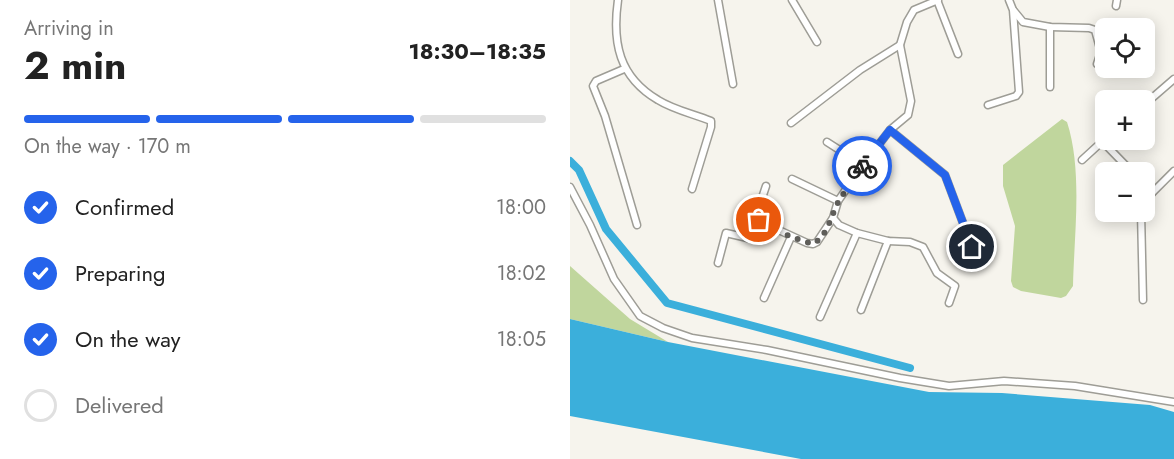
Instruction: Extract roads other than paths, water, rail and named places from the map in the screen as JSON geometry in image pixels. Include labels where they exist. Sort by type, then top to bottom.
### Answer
[{"type":"street","points":[[618,0],[614,26],[624,69],[633,82],[659,101],[711,121],[692,189]]},
{"type":"street","points":[[718,0],[733,84]]},
{"type":"street","points":[[792,0],[817,42]]},
{"type":"street","points":[[759,220],[791,237],[813,244],[817,242],[833,218],[838,201],[862,165],[890,130],[908,115],[911,101],[900,45],[907,22],[914,10],[937,0],[958,54]]},
{"type":"street","points":[[988,105],[1016,96],[1019,92],[1013,10],[1009,0]]},
{"type":"street","points":[[1013,10],[1023,22],[1050,27],[1095,30]]},
{"type":"street","points":[[1050,27],[1050,87]]},
{"type":"street","points":[[791,123],[860,70],[900,45]]},
{"type":"street","points":[[624,69],[596,81],[593,86],[605,116],[637,225]]},
{"type":"street","points":[[1155,95],[1174,79]]},
{"type":"street","points":[[890,130],[945,175],[972,247]]},
{"type":"street","points":[[827,142],[862,165]]},
{"type":"street","points":[[1082,160],[1095,148]]},
{"type":"street","points":[[1113,150],[1123,162]]},
{"type":"street","points":[[1155,190],[1174,171]]},
{"type":"street","points":[[792,179],[838,201]]},
{"type":"street","points":[[718,263],[726,233],[752,239],[759,220],[757,213],[765,186]]},
{"type":"street","points":[[570,187],[614,279],[640,316],[663,328],[692,338],[767,350],[949,386],[1004,381],[1075,386],[1174,402]]},
{"type":"street","points":[[833,218],[839,225],[857,233],[888,242],[910,242],[922,247],[937,273],[955,286],[949,303]]},
{"type":"street","points":[[1141,222],[1143,300]]},
{"type":"street","points":[[820,317],[857,233]]},
{"type":"street","points":[[764,298],[791,237]]},
{"type":"street","points":[[861,310],[888,242]]},
{"type":"water","points":[[570,319],[668,342],[929,392],[1002,393],[1150,405],[1174,412],[1174,459],[801,459],[570,416]]},
{"type":"waterway","points":[[570,161],[579,170],[606,229],[667,303],[910,368]]}]
